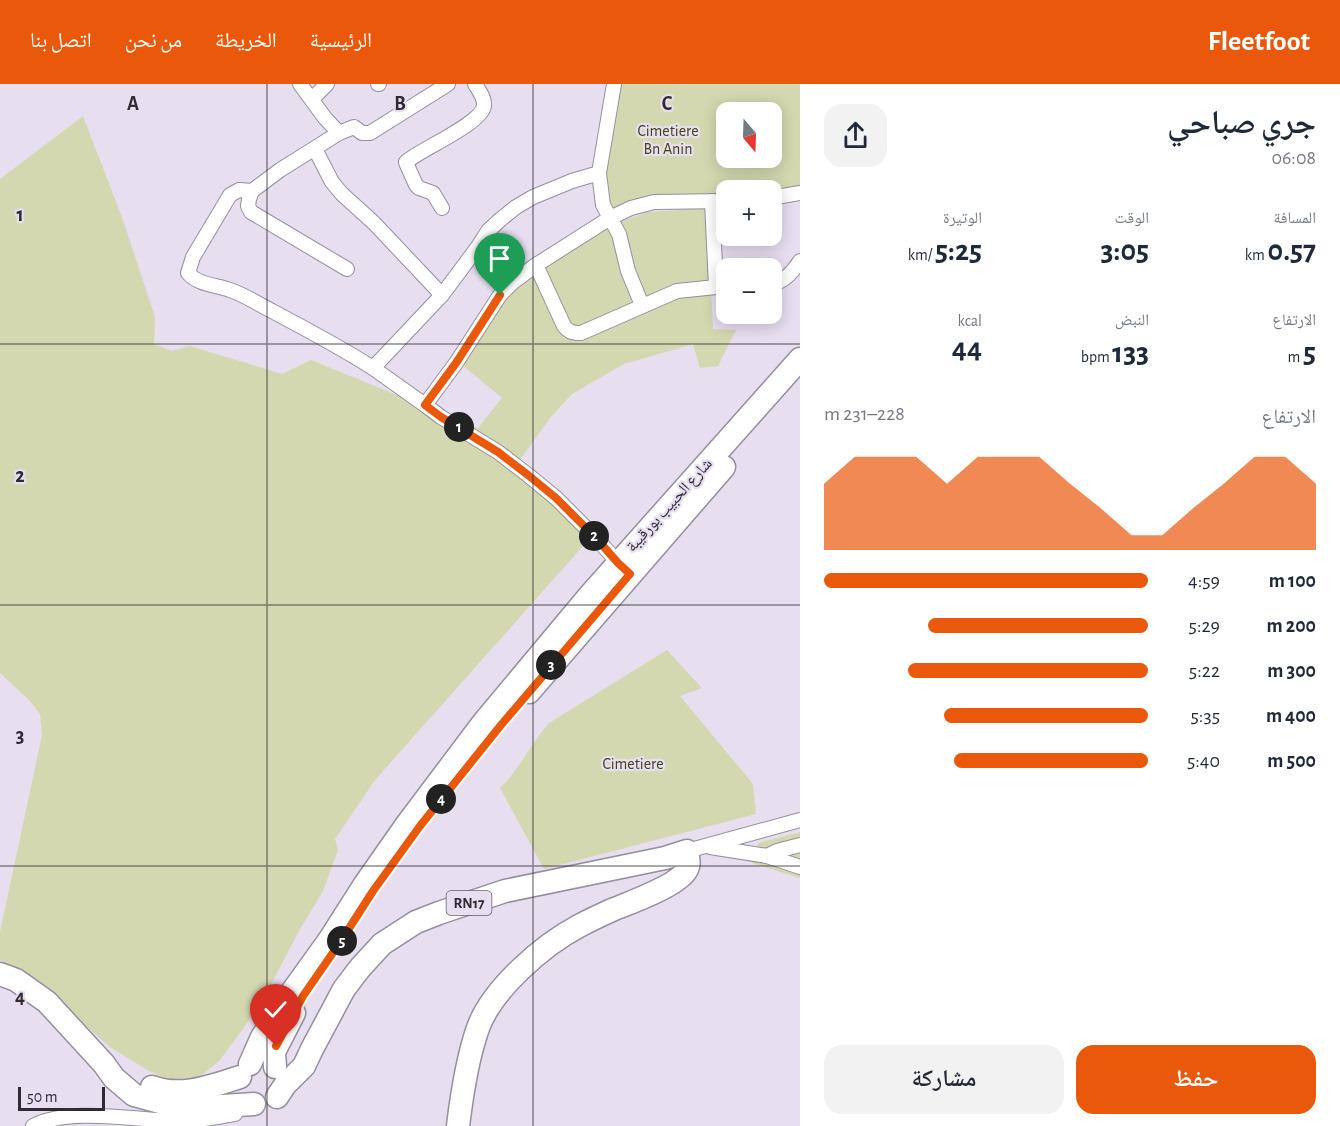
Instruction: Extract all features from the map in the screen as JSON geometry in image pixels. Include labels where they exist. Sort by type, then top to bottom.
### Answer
[{"type":"main road","name":"شارع الحبيب بورقيبة","points":[[265,1102],[280,1090],[282,1083],[276,1068],[274,1052],[276,1046],[303,996],[373,891],[420,826],[624,568],[800,359]]},
{"type":"main road","name":"شارع الحبيب بورقيبة","points":[[245,1071],[262,1036],[406,824],[483,723],[588,596],[624,568],[800,380]]},
{"type":"main road","points":[[458,1126],[462,1091],[478,1026],[499,993],[527,963],[578,926],[658,892],[684,873],[696,849]]},
{"type":"main road","name":"RN17","points":[[265,1102],[304,1066],[344,989],[360,968],[382,944],[416,922],[505,891],[665,858],[696,849]]},
{"type":"main road","points":[[658,892],[666,867],[665,858]]},
{"type":"main road","points":[[0,974],[16,980],[47,1002],[114,1078],[134,1095],[174,1106],[191,1108],[265,1102]]},
{"type":"main road","points":[[104,1064],[161,1090],[192,1091],[245,1071],[256,1062],[263,1062],[276,1068],[312,1049]]},
{"type":"main road","points":[[245,1071],[240,1091],[248,1101],[265,1102]]},
{"type":"street","points":[[300,84],[339,133]]},
{"type":"street","points":[[312,99],[327,84]]},
{"type":"street","points":[[347,269],[251,212],[248,206],[252,191],[280,170],[339,133],[354,127],[362,133],[370,133],[448,84]]},
{"type":"street","points":[[442,208],[433,193],[416,185],[406,163],[454,134],[483,110],[483,98],[475,84]]},
{"type":"street","points":[[614,84],[599,173],[603,204],[619,234],[628,271],[642,305]]},
{"type":"street","points":[[315,148],[342,194],[368,217],[442,295]]},
{"type":"street","points":[[373,368],[442,295],[488,231],[516,207],[553,188],[599,173]]},
{"type":"street","points":[[252,191],[239,190],[230,195],[193,258],[190,276],[198,281],[236,292],[306,328],[373,368],[441,417],[498,452],[556,498],[624,568]]},
{"type":"street","points":[[782,196],[800,193]]},
{"type":"street","points":[[425,405],[456,363],[500,295],[536,264],[610,218],[631,208],[654,202],[716,201]]},
{"type":"street","points":[[782,281],[800,261]]},
{"type":"street","points":[[536,264],[564,326],[573,333],[580,333],[677,291],[716,287]]},
{"type":"street","points":[[696,849],[800,820]]},
{"type":"street","points":[[767,856],[800,845]]},
{"type":"street","points":[[696,849],[767,856],[800,867]]},
{"type":"street","points":[[127,1118],[134,1095]]},
{"type":"street","points":[[33,1126],[47,1120],[68,1116],[177,1121],[207,1120],[236,1114],[265,1102]]},
{"type":"green space","name":"Cimetiere Bn Anin","points":[[618,84],[800,84],[800,187],[782,190],[782,180],[716,180],[716,196],[607,211],[604,182]]},
{"type":"green space","points":[[83,116],[123,220],[155,317],[154,344],[172,351],[190,346],[282,374],[311,360],[478,428],[502,398],[461,364],[503,297],[535,269],[555,244],[648,212],[707,208],[713,329],[736,330],[718,366],[700,368],[693,344],[624,364],[572,394],[551,417],[516,465],[591,537],[375,780],[335,839],[338,850],[323,891],[269,988],[220,1060],[202,1075],[187,1080],[170,1080],[149,1071],[110,1047],[27,974],[0,960],[0,932],[42,735],[40,714],[29,700],[0,673],[0,179]]},
{"type":"green space","name":"Cimetiere","points":[[667,650],[702,688],[680,696],[753,784],[756,814],[544,869],[500,788],[514,773],[549,723]]},
{"type":"green space","points":[[800,832],[800,878],[752,863],[758,843]]},
{"type":"route","points":[[276,1046],[303,996],[373,891],[420,826],[501,725],[630,574],[556,498],[498,452],[425,405],[456,363],[500,295]]}]
